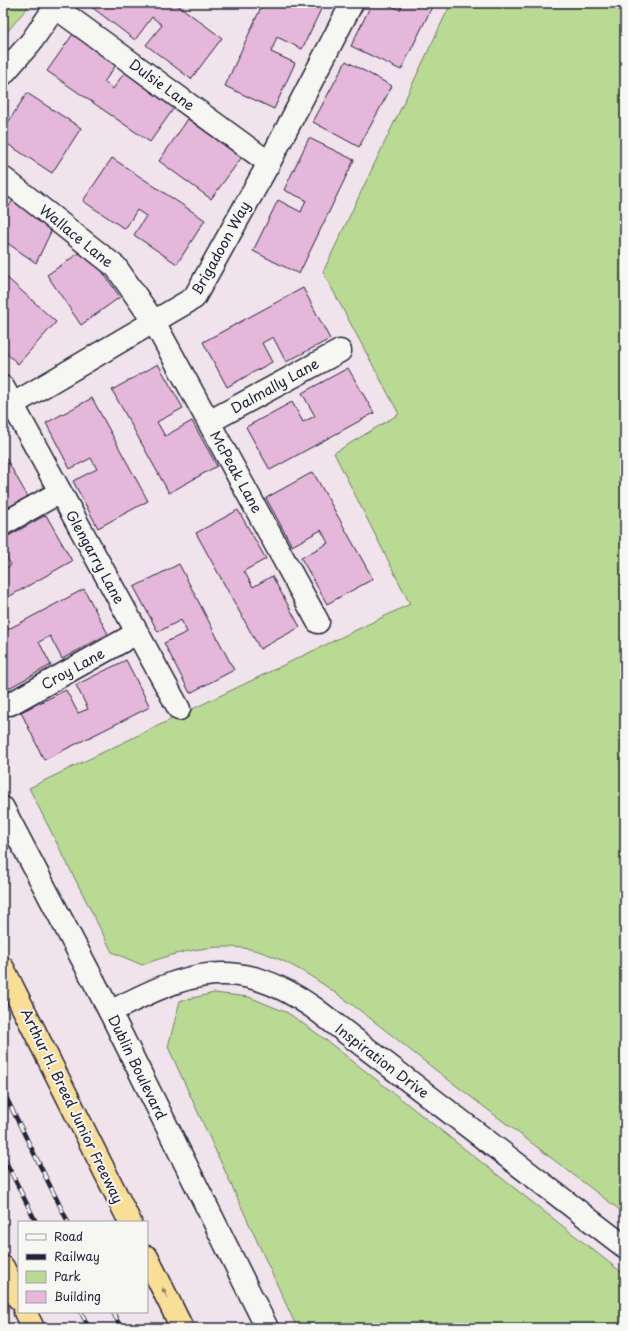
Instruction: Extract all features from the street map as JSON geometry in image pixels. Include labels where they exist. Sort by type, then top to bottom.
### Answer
[{"type":"highway","name":"Arthur H. Breed Junior Freeway","points":[[3,968],[130,1221]]},
{"type":"highway","points":[[148,1259],[182,1328]]},
{"type":"highway","points":[[3,1267],[18,1297]]},
{"type":"highway","points":[[26,1313],[33,1328]]},
{"type":"street","name":"Brigadoon Way","points":[[6,401],[154,322],[194,298],[268,163],[352,3]]},
{"type":"street","name":"Dulsie Lane","points":[[57,5],[268,163]]},
{"type":"street","points":[[3,74],[31,42],[57,5]]},
{"type":"street","name":"Wallace Lane","points":[[3,178],[116,267],[154,322]]},
{"type":"street","name":"McPeak Lane","points":[[154,322],[318,622]]},
{"type":"street","name":"Dalmally Lane","points":[[209,422],[340,351]]},
{"type":"street","name":"Glengarry Lane","points":[[6,401],[60,492],[179,709]]},
{"type":"street","points":[[3,524],[60,492]]},
{"type":"street","name":"Croy Lane","points":[[10,704],[137,633]]},
{"type":"street","name":"Dublin Boulevard","points":[[3,808],[110,1012],[267,1328]]},
{"type":"street","name":"Inspiration Drive","points":[[110,1012],[164,986],[201,975],[235,975],[260,980],[282,988],[314,1008],[625,1247]]},
{"type":"green space","points":[[3,3],[31,3],[3,37]]},
{"type":"green space","points":[[451,3],[625,3],[625,1214],[342,997],[316,979],[290,964],[265,953],[243,948],[230,947],[191,950],[142,965],[112,952],[29,788],[410,604],[334,453],[399,414],[323,272]]},
{"type":"green space","points":[[214,993],[249,997],[288,1013],[322,1037],[625,1275],[625,1328],[297,1328],[168,1047],[180,1001]]},
{"type":"building","points":[[91,3],[175,3],[222,38],[191,79],[146,45],[162,25],[152,17],[135,40],[89,5]]},
{"type":"building","points":[[263,3],[324,3],[302,49],[277,37],[271,52],[295,63],[274,109],[225,86]]},
{"type":"building","points":[[372,3],[386,3],[400,10],[403,3],[434,3],[401,70],[351,46]]},
{"type":"building","points":[[73,34],[116,65],[104,82],[113,89],[126,70],[176,105],[150,142],[47,71]]},
{"type":"building","points":[[346,61],[392,86],[359,147],[313,122]]},
{"type":"building","points":[[27,93],[81,128],[52,173],[3,141],[3,130]]},
{"type":"building","points":[[188,119],[242,157],[211,199],[159,161]]},
{"type":"building","points":[[309,138],[354,160],[299,274],[253,251],[278,200],[301,212],[306,200],[284,190]]},
{"type":"building","points":[[112,158],[205,220],[177,264],[134,235],[146,216],[137,210],[125,229],[83,201]]},
{"type":"building","points":[[16,195],[55,223],[36,263],[3,240],[3,202],[8,208]]},
{"type":"building","points":[[86,248],[120,297],[81,325],[47,275]]},
{"type":"building","points":[[3,274],[56,322],[18,364],[3,350]]},
{"type":"building","points":[[303,288],[330,339],[286,362],[273,337],[262,343],[272,362],[227,387],[203,342]]},
{"type":"building","points":[[158,364],[183,408],[157,422],[165,436],[192,421],[217,466],[169,493],[112,390]]},
{"type":"building","points":[[348,368],[374,413],[270,470],[246,427],[292,402],[303,422],[315,416],[302,393]]},
{"type":"building","points":[[92,398],[148,501],[98,528],[73,481],[97,469],[91,458],[70,469],[46,423]]},
{"type":"building","points":[[3,453],[28,497],[3,511]]},
{"type":"building","points":[[313,472],[373,579],[327,604],[301,558],[328,543],[321,530],[292,546],[266,498]]},
{"type":"building","points":[[238,510],[266,559],[244,571],[253,587],[272,576],[300,627],[260,649],[196,533]]},
{"type":"building","points":[[46,515],[72,561],[3,600],[3,570],[11,565],[3,551],[3,539]]},
{"type":"building","points":[[179,564],[234,670],[190,693],[164,643],[187,632],[181,620],[158,632],[134,587]]},
{"type":"building","points":[[84,589],[108,634],[62,659],[50,636],[39,642],[51,665],[7,689],[3,681],[3,632]]},
{"type":"building","points":[[126,660],[150,707],[44,760],[21,712],[66,690],[78,713],[88,709],[76,685]]},
{"type":"railway","points":[[3,1091],[68,1221]]},
{"type":"railway","points":[[3,1156],[36,1221]]},
{"type":"railway","points":[[82,1313],[89,1328]]},
{"type":"railway","points":[[114,1313],[121,1328]]}]
